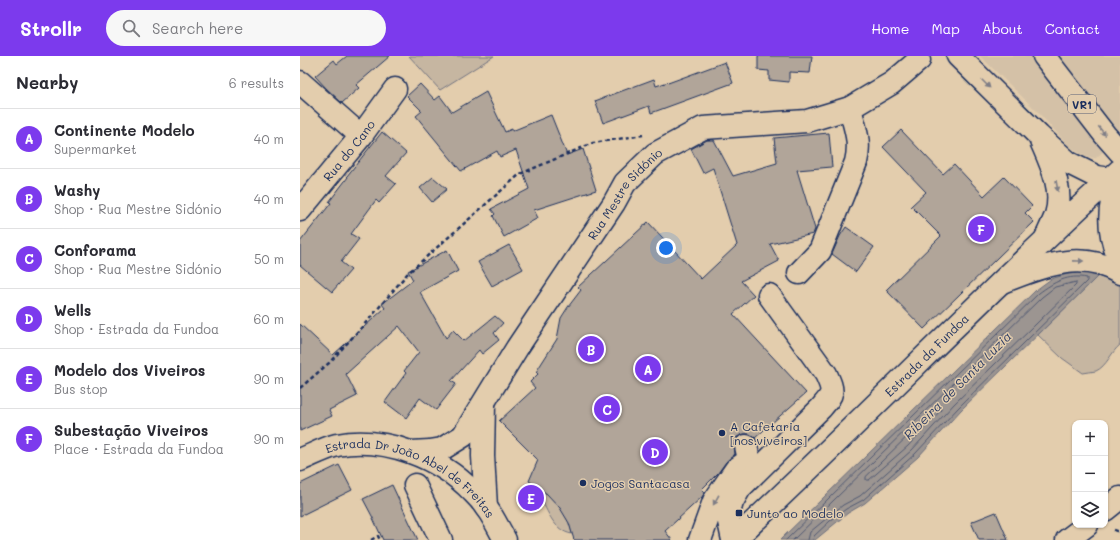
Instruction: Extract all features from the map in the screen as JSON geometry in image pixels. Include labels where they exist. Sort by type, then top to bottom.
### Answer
[{"type":"main road","points":[[958,56],[1039,136],[1069,163],[1096,177],[1117,175],[1109,215],[1113,243],[1120,262]]},
{"type":"main road","name":"VR1","points":[[1044,56],[1105,135],[1120,152]]},
{"type":"main road","name":"Rua Mestre Sidónio","points":[[411,452],[442,449],[463,436],[517,348],[614,203],[625,183],[655,154],[703,128],[807,121],[850,108],[892,83],[919,60]]},
{"type":"main road","points":[[300,82],[361,136]]},
{"type":"main road","name":"Rua do Cano","points":[[300,210],[361,136],[395,89]]},
{"type":"main road","points":[[799,273],[820,251],[856,162],[859,150],[858,140],[850,108]]},
{"type":"main road","points":[[1039,136],[1052,166],[1058,186],[1056,215],[1046,238]]},
{"type":"main road","name":"Estrada da Fundoa","points":[[734,540],[784,494],[1046,238],[1117,175]]},
{"type":"main road","points":[[1002,282],[1040,268],[1062,262],[1084,261],[1099,264],[1120,273]]},
{"type":"main road","points":[[734,540],[728,518],[732,502],[740,488],[821,408],[832,395],[833,389],[826,374],[769,295]]},
{"type":"main road","points":[[480,500],[483,456],[484,402]]},
{"type":"main road","name":"Estrada Dr João Abel de Freitas","points":[[300,460],[336,446],[364,442],[411,452],[454,475],[480,500],[505,540]]},
{"type":"main road","points":[[700,540],[714,501],[736,469],[749,460],[746,446]]},
{"type":"main road","points":[[415,485],[441,540]]},
{"type":"main road","points":[[753,540],[784,494]]},
{"type":"main road","points":[[1108,508],[1120,498]]},
{"type":"main road","points":[[1066,540],[1083,528]]},
{"type":"path","points":[[300,388],[329,363],[371,317],[407,274],[520,174],[593,143],[650,134]]},
{"type":"path","points":[[371,540],[378,536],[380,540]]},
{"type":"shaded area","points":[[409,56],[494,56],[440,90]]},
{"type":"shaded area","points":[[980,56],[1120,56],[1120,136],[1096,158],[1085,157],[1068,145],[1036,110]]},
{"type":"shaded area","points":[[1098,276],[1120,285],[1120,345],[1100,369],[1083,373],[1062,358],[1038,335]]},
{"type":"shaded area","points":[[546,493],[563,511],[571,528],[572,534],[561,529],[552,520],[540,497]]},
{"type":"water","name":"Ribeira de Santa Luzia","points":[[1074,272],[1098,276],[961,410],[918,457],[865,503],[848,513],[815,540],[780,540],[1036,290],[1051,279]]},
{"type":"building","points":[[347,56],[390,56],[356,85],[359,88],[342,103],[315,76],[334,60],[337,64]]},
{"type":"building","points":[[758,56],[812,56],[810,73],[789,72],[789,82],[769,80],[769,71],[758,70]]},
{"type":"building","points":[[725,62],[733,83],[651,113],[649,106],[603,123],[595,101],[654,79],[656,86]]},
{"type":"building","points":[[420,84],[435,100],[440,96],[452,112],[486,92],[505,132],[512,129],[512,131],[551,115],[567,155],[583,149],[596,190],[534,210],[538,218],[504,237],[493,216],[495,214],[491,209],[529,189],[516,150],[500,157],[497,151],[461,171],[416,116],[422,111],[407,96]]},
{"type":"building","points":[[901,130],[943,174],[954,164],[984,196],[1004,177],[1032,206],[1025,213],[1034,222],[924,329],[886,290],[941,236],[911,206],[926,192],[883,147]]},
{"type":"building","points":[[382,132],[406,153],[386,176],[396,184],[379,203],[376,200],[351,234],[359,239],[341,262],[351,270],[332,292],[300,265],[300,242],[331,203],[329,202],[348,177],[347,176]]},
{"type":"building","points":[[829,133],[832,167],[797,170],[815,229],[813,234],[770,244],[779,261],[741,281],[754,295],[733,314],[806,393],[755,438],[750,434],[744,434],[737,437],[734,443],[735,454],[702,489],[705,492],[702,497],[665,531],[672,540],[574,540],[569,523],[560,508],[547,494],[529,481],[538,460],[499,421],[535,388],[530,382],[538,374],[536,372],[557,339],[561,318],[581,290],[578,287],[648,222],[701,279],[737,245],[713,168],[703,173],[691,149],[707,140],[714,140],[733,176],[777,163],[774,138]]},
{"type":"building","points":[[433,177],[447,189],[432,202],[420,188]]},
{"type":"building","points":[[846,227],[874,247],[856,272],[832,254]]},
{"type":"building","points":[[509,245],[523,269],[492,286],[478,262]]},
{"type":"building","points":[[447,250],[458,271],[420,292],[446,338],[453,330],[464,341],[495,316],[503,323],[494,333],[499,340],[482,354],[479,350],[451,381],[456,384],[436,410],[420,398],[406,418],[385,402],[406,373],[404,371],[419,352],[399,326],[346,374],[357,396],[329,410],[332,416],[300,431],[300,324],[333,355],[385,308],[382,304],[413,280],[408,271]]},
{"type":"building","points":[[339,465],[352,490],[300,516],[300,484]]},
{"type":"building","points":[[392,485],[418,540],[383,540],[363,499]]},
{"type":"building","points":[[996,512],[1008,540],[979,540],[971,522]]},
{"type":"place","name":"Subestação Viveiros","points":[[981,229]]},
{"type":"place","name":"Washy","points":[[591,349]]},
{"type":"place","name":"Continente Modelo","points":[[648,369]]},
{"type":"place","name":"Conforama","points":[[607,409]]},
{"type":"place","name":"A Cafetaria [nos.viveiros]","points":[[722,433]]},
{"type":"place","name":"Wells","points":[[655,452]]},
{"type":"place","name":"Jogos Santacasa","points":[[583,483]]},
{"type":"place","name":"Modelo dos Viveiros","points":[[531,498]]},
{"type":"place","name":"Junto ao Modelo","points":[[739,513]]}]
